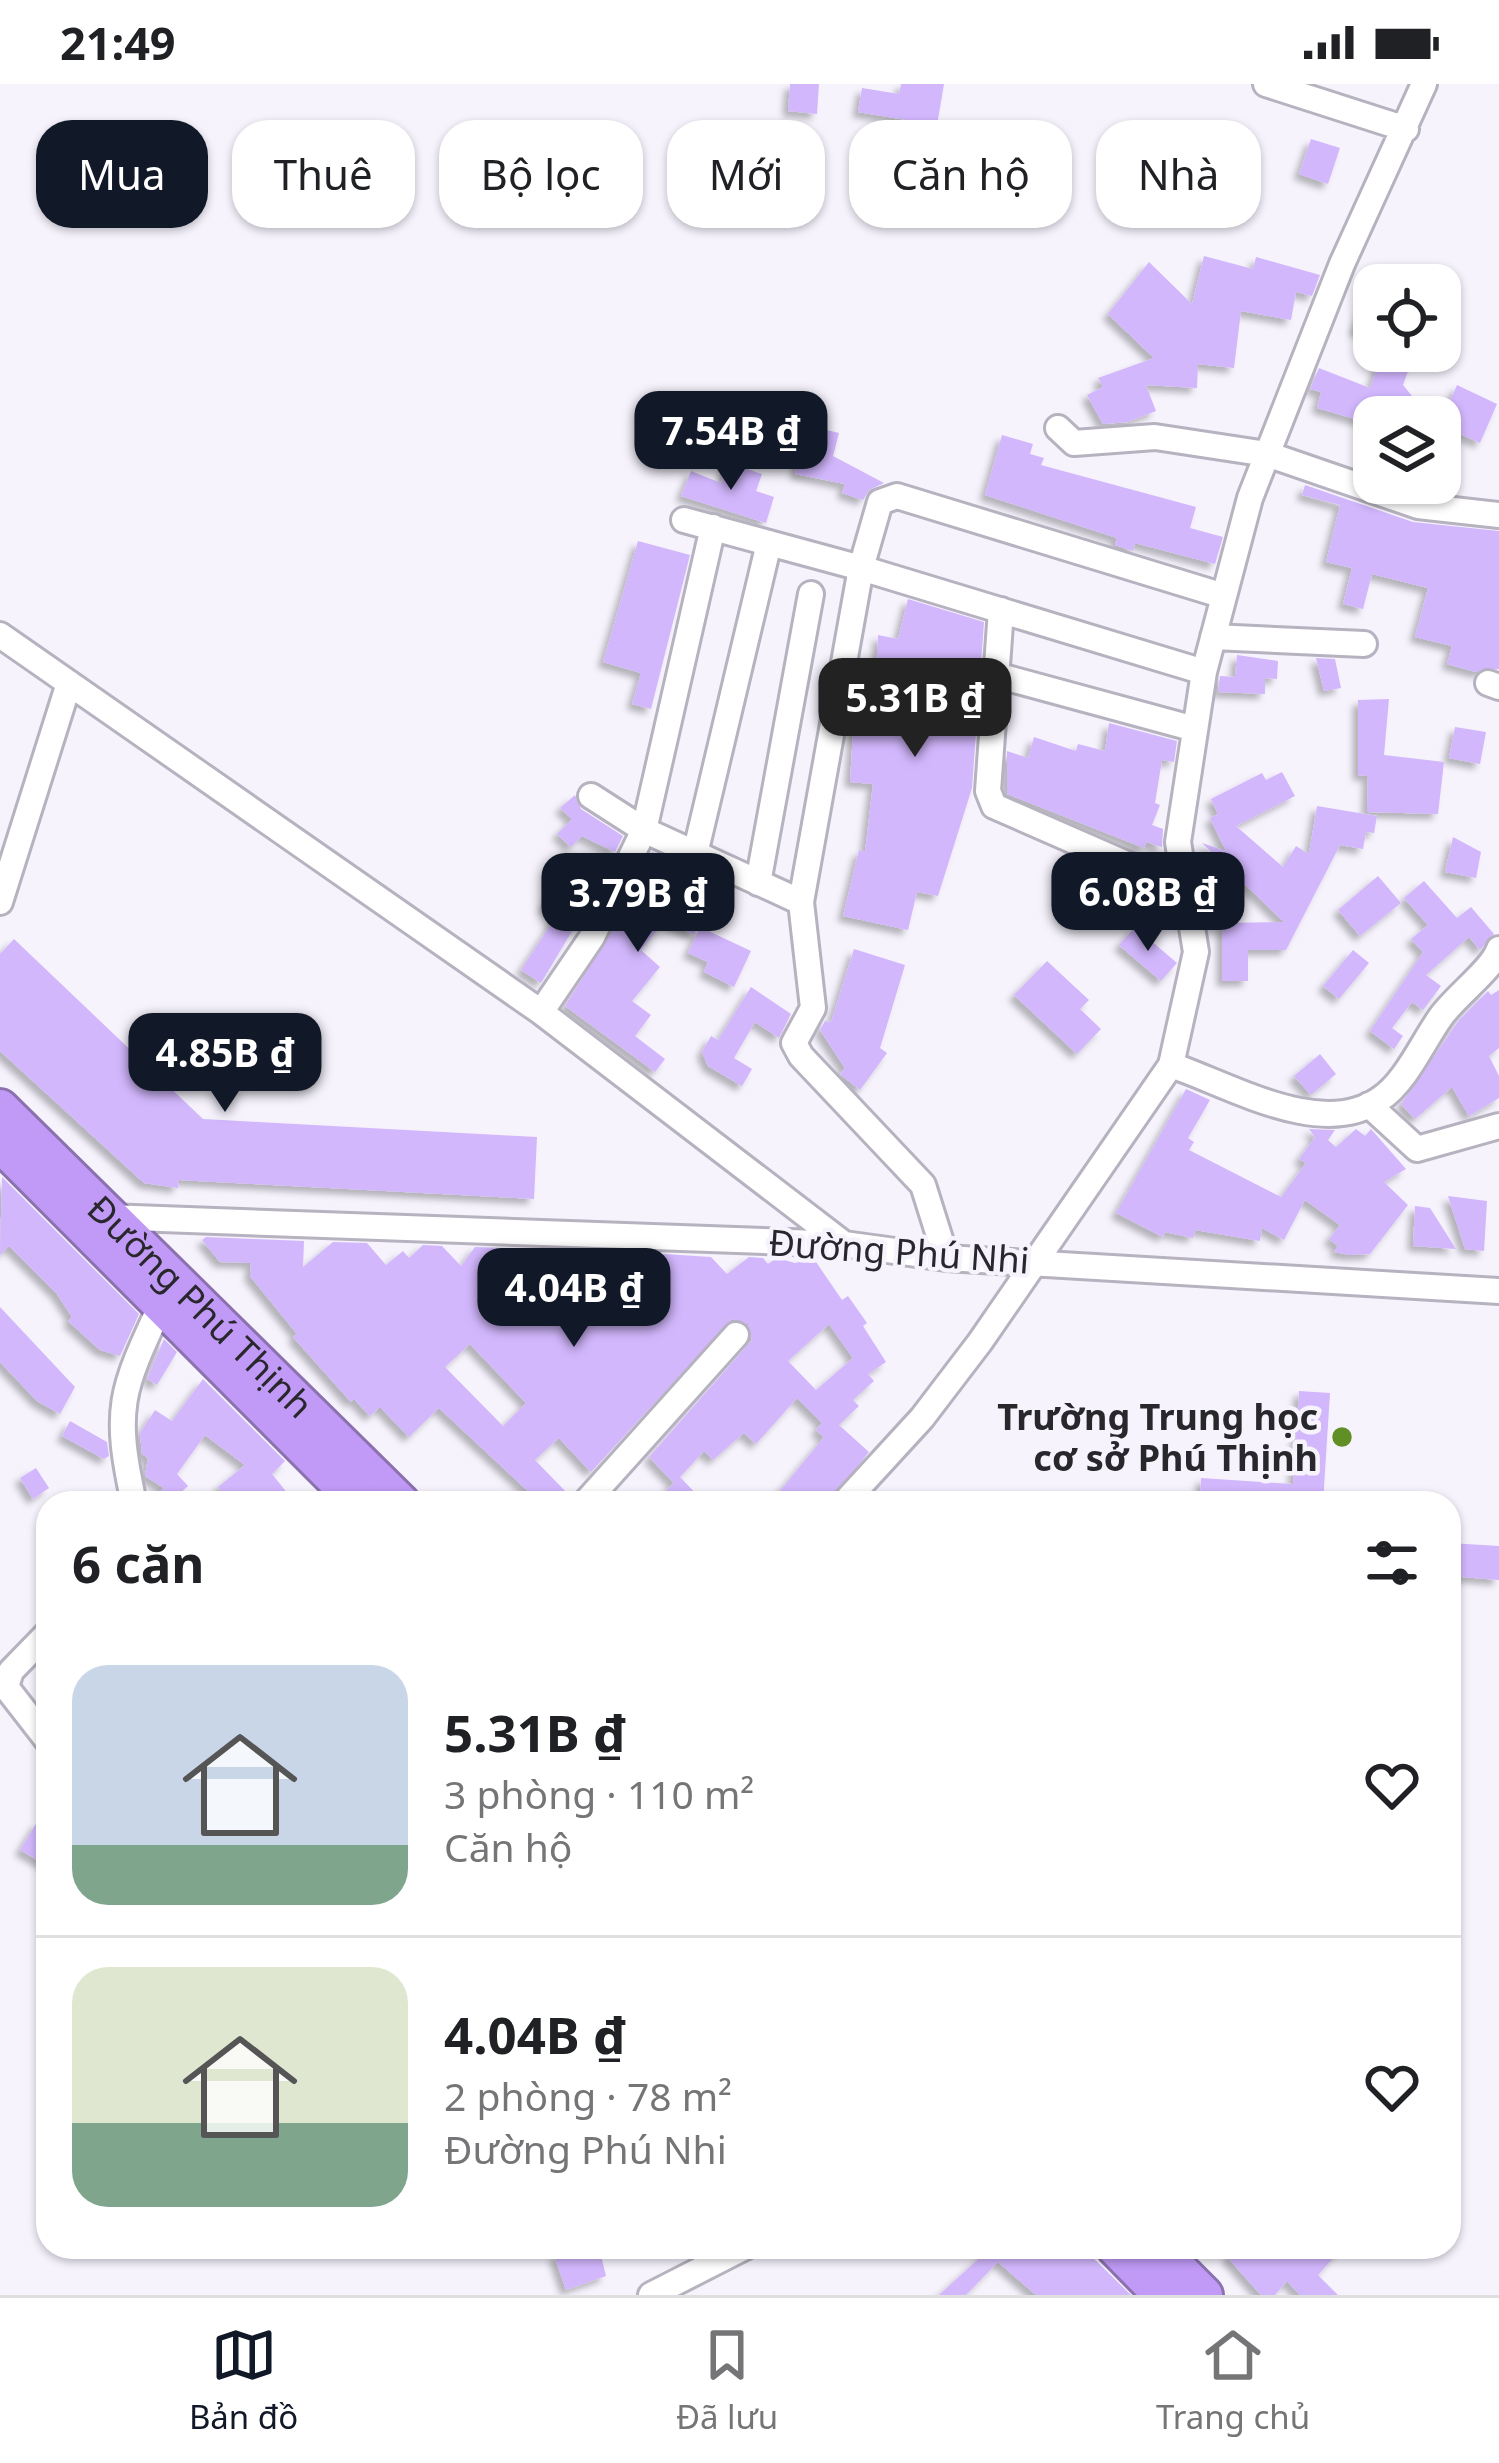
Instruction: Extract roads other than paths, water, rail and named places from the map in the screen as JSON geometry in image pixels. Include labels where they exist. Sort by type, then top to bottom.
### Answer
[{"type":"highway","name":"Đường Phú Thịnh","points":[[0,1108],[100,1224],[161,1305],[346,1491]]},
{"type":"highway","name":"Đường Phú Thịnh","points":[[0,1143],[100,1224],[388,1491]]},
{"type":"highway","points":[[1127,2259],[1162,2295]]},
{"type":"highway","points":[[1168,2259],[1204,2295]]},
{"type":"street","points":[[1266,84],[1406,129]]},
{"type":"street","points":[[855,1491],[922,1418],[1171,1065],[1196,952],[1178,842],[1213,637],[1267,454],[1342,264],[1424,84]]},
{"type":"street","points":[[1058,428],[1074,443],[1155,437],[1267,454],[1418,506],[1499,515]]},
{"type":"street","points":[[946,1258],[923,1185],[800,1056],[794,1043],[813,1008],[800,902],[861,568],[880,502],[897,496],[1224,596]]},
{"type":"street","points":[[685,520],[1204,672]]},
{"type":"street","points":[[541,1012],[592,937],[644,830],[713,527]]},
{"type":"street","points":[[695,854],[770,543]]},
{"type":"street","points":[[758,883],[812,594]]},
{"type":"street","points":[[1001,610],[988,790],[994,806],[1186,890]]},
{"type":"street","points":[[0,635],[541,1012],[844,1244]]},
{"type":"street","points":[[1213,637],[1364,644]]},
{"type":"street","points":[[996,674],[1196,729]]},
{"type":"street","points":[[0,902],[69,683]]},
{"type":"street","points":[[591,796],[644,830],[800,902]]},
{"type":"street","points":[[1171,1065],[1309,1115],[1335,1119],[1383,1098],[1460,989],[1494,962],[1499,949]]},
{"type":"street","points":[[1369,1105],[1417,1149],[1499,1126]]},
{"type":"street","name":"Đường Phú Nhi","points":[[100,1224],[844,1244],[946,1258],[1499,1291]]},
{"type":"street","points":[[132,1491],[119,1414],[125,1382],[161,1305]]},
{"type":"street","points":[[597,1491],[736,1335]]},
{"type":"street","points":[[36,1645],[11,1671],[7,1687],[36,1725]]},
{"type":"street","points":[[651,2295],[722,2259]]},
{"type":"place","name":"Trường Trung học cơ sở Phú Thịnh","points":[[1342,1437]]}]
